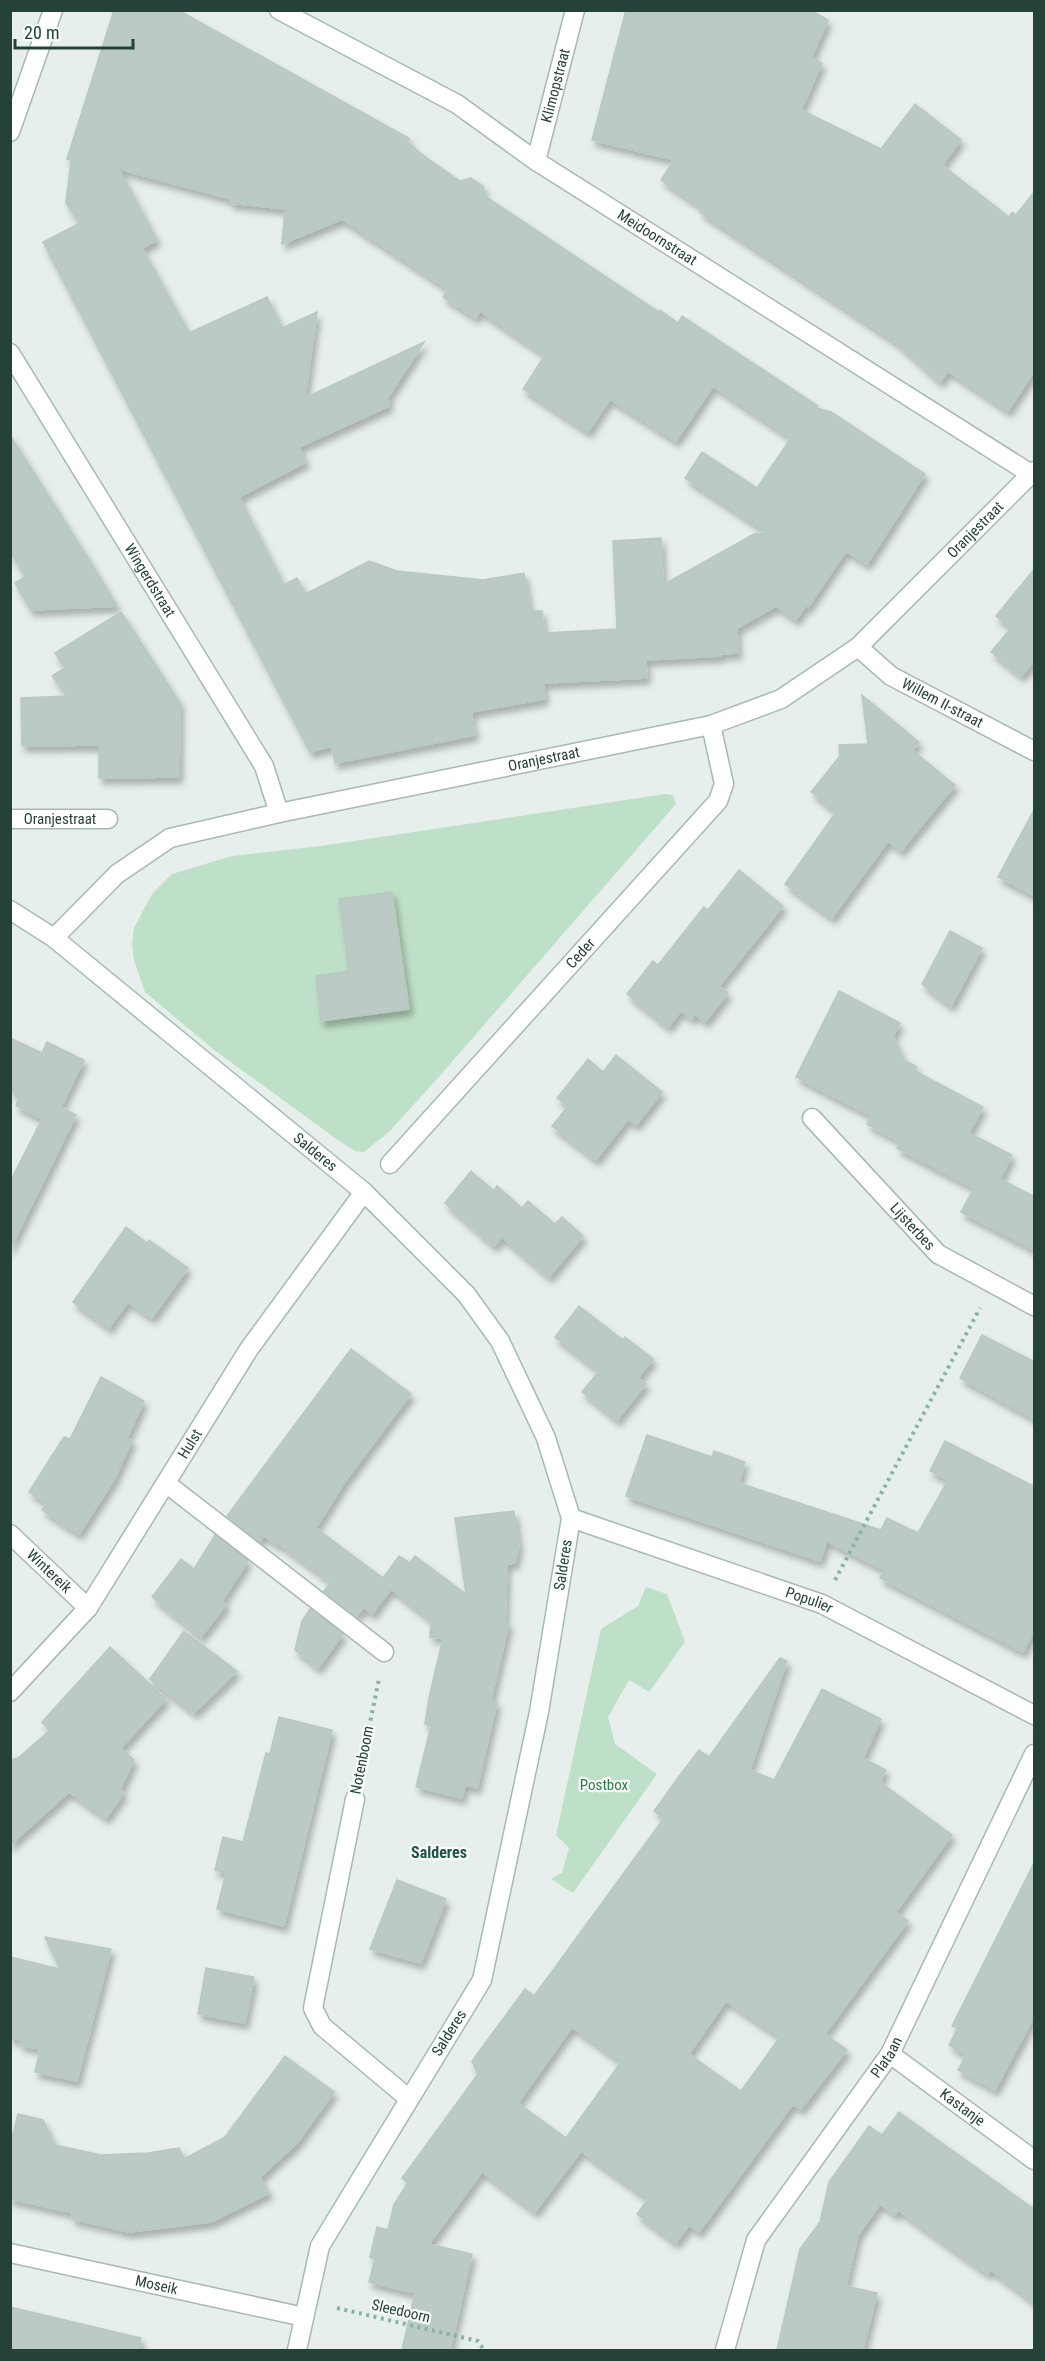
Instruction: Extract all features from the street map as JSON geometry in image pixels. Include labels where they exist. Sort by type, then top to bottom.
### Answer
[{"type":"street","points":[[10,132],[15,100],[53,10]]},
{"type":"street","name":"Meidoornstraat","points":[[279,10],[457,104],[536,161],[1033,472]]},
{"type":"street","name":"Klimopstraat","points":[[536,161],[575,10]]},
{"type":"street","name":"Wingerdstraat","points":[[10,352],[264,766],[279,813]]},
{"type":"street","name":"Oranjestraat","points":[[54,938],[117,874],[170,838],[279,813],[711,725],[781,699],[858,647],[1033,472]]},
{"type":"street","name":"Willem II-straat","points":[[858,647],[891,676],[1035,751]]},
{"type":"street","name":"Ceder","points":[[390,1164],[718,801],[724,784],[711,725]]},
{"type":"street","name":"Oranjestraat","points":[[10,819],[108,819]]},
{"type":"street","points":[[10,910],[54,938]]},
{"type":"street","name":"Salderes","points":[[54,938],[364,1192],[466,1294],[500,1341],[546,1438],[571,1518],[539,1712],[482,1980],[408,2098],[320,2246],[297,2350]]},
{"type":"street","name":"Lijsterbes","points":[[812,1118],[938,1254],[992,1285],[1035,1306]]},
{"type":"street","name":"Hulst","points":[[10,1692],[88,1608],[249,1349],[364,1192]]},
{"type":"street","points":[[167,1484],[384,1652]]},
{"type":"street","name":"Populier","points":[[571,1518],[822,1604],[1035,1715]]},
{"type":"street","name":"Wintereik","points":[[10,1534],[88,1608]]},
{"type":"street","name":"Plataan","points":[[725,2350],[756,2240],[890,2054],[1035,1754]]},
{"type":"street","name":"Notenboom","points":[[355,1799],[313,2008],[322,2026],[408,2098]]},
{"type":"street","name":"Kastanje","points":[[890,2054],[1035,2160]]},
{"type":"street","name":"Moseik","points":[[10,2253],[306,2309]]},
{"type":"path","points":[[822,1604],[992,1285]]},
{"type":"path","name":"Notenboom","points":[[355,1799],[384,1652]]},
{"type":"path","name":"Sleedoorn","points":[[306,2309],[477,2341],[483,2350]]},
{"type":"green space","points":[[665,794],[673,795],[676,804],[437,1079],[389,1132],[364,1152],[355,1151],[335,1138],[214,1050],[145,992],[134,960],[132,944],[134,928],[152,894],[172,874],[232,856],[321,846]]},
{"type":"green space","name":"Postbox","points":[[646,1587],[667,1594],[685,1642],[649,1692],[629,1680],[608,1717],[615,1744],[657,1774],[573,1893],[551,1879],[562,1873],[569,1848],[556,1835],[601,1629],[638,1606]]},
{"type":"building","points":[[114,10],[178,10],[410,139],[407,142],[424,156],[460,181],[471,178],[483,186],[485,196],[659,312],[660,310],[678,323],[682,316],[818,406],[816,408],[831,412],[925,474],[867,564],[846,551],[808,607],[806,605],[796,620],[776,606],[737,628],[738,653],[646,660],[647,678],[543,683],[545,699],[471,712],[475,735],[335,763],[332,746],[310,752],[43,242],[80,223],[66,203],[71,160],[67,159]],"holes":[[[119,169],[231,199],[230,203],[285,209],[282,244],[342,219],[448,289],[443,297],[476,318],[480,311],[545,355],[523,389],[588,432],[610,399],[676,441],[713,386],[791,438],[757,488],[702,452],[685,478],[769,533],[754,534],[663,585],[661,538],[613,541],[617,629],[544,633],[542,611],[530,611],[524,573],[483,580],[397,571],[369,561],[306,594],[297,578],[284,585],[239,497],[306,462],[299,447],[389,406],[388,397],[424,342],[305,398],[317,312],[282,328],[267,297],[189,333],[142,248],[157,240]]]},
{"type":"building","points":[[626,10],[810,10],[828,20],[811,58],[822,63],[801,110],[881,149],[915,104],[961,140],[942,165],[1009,217],[1012,212],[1016,215],[1035,191],[1035,370],[1008,411],[948,371],[940,382],[897,343],[700,212],[703,208],[661,180],[674,160],[592,140]]},
{"type":"building","points":[[10,435],[117,606],[31,610],[15,583],[26,576],[10,552]]},
{"type":"building","points":[[1035,568],[1035,660],[1021,676],[991,652],[1011,628],[996,616]]},
{"type":"building","points":[[121,612],[180,703],[179,777],[99,778],[99,745],[22,746],[21,698],[67,696],[52,676],[65,668],[55,653]]},
{"type":"building","points":[[862,695],[919,742],[912,750],[955,785],[901,851],[888,841],[832,918],[785,884],[836,812],[811,792],[840,756],[839,745],[868,744]]},
{"type":"building","points":[[1035,808],[1035,896],[998,877]]},
{"type":"building","points":[[739,870],[783,906],[719,986],[728,993],[705,1022],[695,1014],[692,1019],[681,1011],[668,1027],[627,994],[653,961],[658,965],[704,907],[708,910]]},
{"type":"building","points":[[392,892],[409,1009],[321,1021],[316,976],[349,971],[339,899]]},
{"type":"building","points":[[950,931],[982,948],[951,1006],[922,984]]},
{"type":"building","points":[[839,991],[900,1023],[893,1036],[904,1060],[917,1067],[915,1071],[983,1107],[969,1133],[1012,1155],[1000,1179],[1035,1197],[1035,1250],[961,1212],[974,1188],[897,1148],[901,1142],[867,1124],[872,1116],[796,1077]]},
{"type":"building","points":[[10,1038],[42,1053],[47,1042],[84,1060],[61,1107],[76,1115],[10,1249],[10,1182],[42,1119],[16,1106],[20,1095],[10,1090]]},
{"type":"building","points":[[616,1055],[662,1092],[636,1125],[628,1119],[596,1160],[552,1126],[568,1106],[557,1098],[588,1059],[603,1072]]},
{"type":"building","points":[[471,1171],[494,1191],[497,1186],[522,1208],[528,1201],[555,1224],[562,1217],[583,1236],[549,1277],[502,1237],[494,1246],[445,1203]]},
{"type":"building","points":[[126,1227],[147,1243],[149,1240],[188,1268],[152,1318],[128,1302],[109,1328],[73,1302]]},
{"type":"building","points":[[579,1306],[623,1340],[625,1337],[653,1359],[638,1378],[646,1384],[617,1420],[582,1392],[599,1371],[555,1337]]},
{"type":"building","points":[[982,1335],[1035,1362],[1035,1419],[960,1378]]},
{"type":"building","points":[[351,1349],[411,1394],[344,1483],[316,1528],[383,1578],[399,1556],[410,1563],[415,1556],[466,1594],[455,1518],[514,1511],[519,1547],[515,1563],[507,1564],[505,1623],[509,1623],[491,1700],[497,1702],[477,1788],[465,1785],[462,1798],[416,1787],[431,1726],[425,1724],[443,1638],[430,1637],[431,1620],[391,1589],[372,1614],[364,1607],[357,1616],[324,1591],[331,1582],[278,1543],[277,1545],[264,1535],[260,1541],[227,1516]]},
{"type":"building","points":[[101,1377],[144,1401],[127,1438],[132,1441],[114,1480],[79,1534],[42,1510],[47,1503],[29,1492],[64,1437],[70,1439]]},
{"type":"building","points":[[647,1435],[712,1457],[714,1451],[745,1462],[739,1483],[881,1530],[887,1518],[918,1533],[948,1480],[930,1471],[945,1441],[1035,1487],[1035,1629],[1023,1652],[880,1578],[884,1570],[827,1541],[820,1561],[626,1496]]},
{"type":"building","points":[[215,1535],[248,1561],[222,1601],[226,1605],[201,1637],[152,1597],[181,1559],[194,1569]]},
{"type":"building","points":[[310,1609],[343,1634],[318,1668],[295,1650],[302,1621]]},
{"type":"building","points":[[184,1631],[237,1671],[194,1713],[150,1679]]},
{"type":"building","points":[[110,1647],[166,1699],[121,1748],[134,1760],[120,1790],[124,1793],[106,1818],[69,1792],[10,1845],[10,1760],[18,1758],[50,1730],[42,1722]]},
{"type":"building","points":[[780,1658],[787,1661],[750,1770],[774,1780],[822,1689],[881,1719],[863,1758],[886,1770],[880,1782],[952,1835],[896,1912],[908,1921],[825,2034],[847,2050],[801,2109],[793,2104],[699,2232],[689,2225],[676,2243],[637,2214],[648,2199],[581,2151],[535,2212],[482,2172],[429,2244],[472,2254],[450,2350],[402,2350],[415,2293],[369,2282],[375,2259],[370,2257],[377,2227],[388,2230],[394,2204],[408,2183],[402,2178],[478,2074],[472,2061],[525,1989],[534,1996],[664,1818],[654,1811],[680,1775],[699,1750],[709,1757]],"holes":[[[726,2001],[780,2037],[741,2091],[689,2054]],[[572,2027],[621,2062],[566,2138],[518,2103]]]},
{"type":"building","points":[[279,1717],[332,1730],[284,1926],[217,1909],[226,1873],[215,1870],[223,1837],[243,1842],[266,1753],[270,1754]]},
{"type":"building","points":[[1035,1861],[1035,2015],[995,2090],[958,2070],[966,2055],[949,2045],[958,2028],[952,2026]]},
{"type":"building","points":[[397,1880],[446,1899],[421,1963],[370,1949]]},
{"type":"building","points":[[45,1937],[111,1949],[77,2081],[35,2072],[40,2049],[20,2045],[22,2040],[10,2038],[10,1957],[60,1969]]},
{"type":"building","points":[[206,1968],[254,1977],[245,2023],[198,2014]]},
{"type":"building","points":[[285,2056],[334,2092],[297,2143],[260,2177],[269,2193],[211,2222],[129,2232],[72,2219],[73,2213],[10,2199],[10,2146],[18,2114],[43,2120],[55,2145],[101,2155],[148,2153],[179,2148],[184,2159],[225,2137]]},
{"type":"building","points":[[899,2112],[1035,2210],[1035,2303],[991,2270],[988,2274],[898,2210],[895,2215],[880,2204],[858,2235],[846,2286],[877,2293],[863,2350],[777,2350],[800,2249],[820,2222],[829,2182],[869,2126],[882,2135]]},
{"type":"building","points":[[10,2307],[141,2338],[139,2350],[10,2350]]},
{"type":"district","name":"Salderes","points":[[439,1852]]}]
